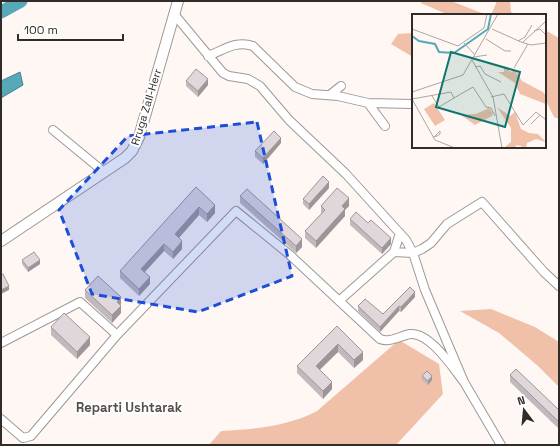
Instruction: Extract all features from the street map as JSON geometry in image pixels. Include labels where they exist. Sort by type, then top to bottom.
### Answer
[{"type":"main road","name":"Rruga Zall-Herr","points":[[1,241],[125,158],[136,144],[178,1]]},
{"type":"street","points":[[174,14],[223,73],[229,76],[248,79],[260,86],[289,120],[346,174],[410,246],[425,290],[464,382],[501,445]]},
{"type":"street","points":[[208,56],[232,45],[247,44],[253,46],[295,87],[303,92],[312,94],[331,94],[368,103],[412,104]]},
{"type":"street","points":[[331,94],[340,86]]},
{"type":"street","points":[[368,103],[385,126]]},
{"type":"street","points":[[53,130],[104,172]]},
{"type":"street","points":[[394,252],[413,253],[431,243],[441,230],[456,217],[482,202],[544,272],[559,286]]},
{"type":"street","points":[[1,419],[23,438],[31,436],[117,335],[236,211],[290,255],[382,340],[410,334],[418,335],[436,348],[464,382]]},
{"type":"street","points":[[339,301],[394,252],[400,233]]},
{"type":"street","points":[[1,343],[80,302],[117,335]]},
{"type":"highlighted area","points":[[257,122],[292,276],[198,312],[92,294],[59,210],[128,136]]},
{"type":"shaded area","points":[[422,1],[451,1],[484,14],[444,14],[421,3]]},
{"type":"shaded area","points":[[497,1],[510,1],[511,12],[514,14],[491,14]]},
{"type":"shaded area","points":[[546,31],[559,38],[559,119],[554,117],[546,101]]},
{"type":"shaded area","points":[[412,33],[412,56],[391,44],[398,34]]},
{"type":"shaded area","points":[[491,309],[535,327],[559,342],[559,387],[538,366],[499,333],[460,311]]},
{"type":"shaded area","points":[[399,340],[439,364],[443,394],[396,445],[209,445],[221,431],[258,428],[282,424],[294,421],[317,411]]},
{"type":"water","points":[[20,72],[23,85],[1,98],[1,81]]},
{"type":"building","points":[[196,69],[208,79],[198,91],[186,81]]},
{"type":"building","points":[[274,131],[281,138],[263,158],[255,151]]},
{"type":"building","points":[[323,176],[329,182],[309,204],[303,199]]},
{"type":"building","points":[[196,187],[215,205],[207,214],[199,207],[175,234],[182,241],[173,252],[164,244],[141,269],[150,277],[139,289],[120,271]]},
{"type":"building","points":[[337,188],[349,198],[342,206],[345,209],[316,241],[305,231],[325,210],[321,206]]},
{"type":"building","points":[[247,189],[302,239],[296,246],[240,196]]},
{"type":"building","points":[[356,212],[368,223],[371,220],[391,238],[382,248],[350,219]]},
{"type":"building","points":[[34,252],[40,260],[28,268],[22,260]]},
{"type":"building","points":[[3,274],[9,286],[1,290],[1,275]]},
{"type":"building","points":[[98,276],[121,297],[117,302],[121,306],[112,315],[85,290]]},
{"type":"building","points":[[410,287],[415,292],[401,307],[399,306],[380,327],[358,306],[365,299],[383,314]]},
{"type":"building","points":[[64,313],[90,337],[77,352],[51,327]]},
{"type":"building","points":[[337,326],[363,352],[354,360],[338,344],[316,366],[332,382],[323,391],[297,366]]},
{"type":"building","points":[[516,369],[559,410],[559,422],[510,375]]},
{"type":"building","points":[[427,371],[432,376],[428,381],[422,376]]},
{"type":"waterway","points":[[1,12],[21,1]]},
{"type":"district","name":"Reparti Ushtarak","points":[[129,407]]}]
